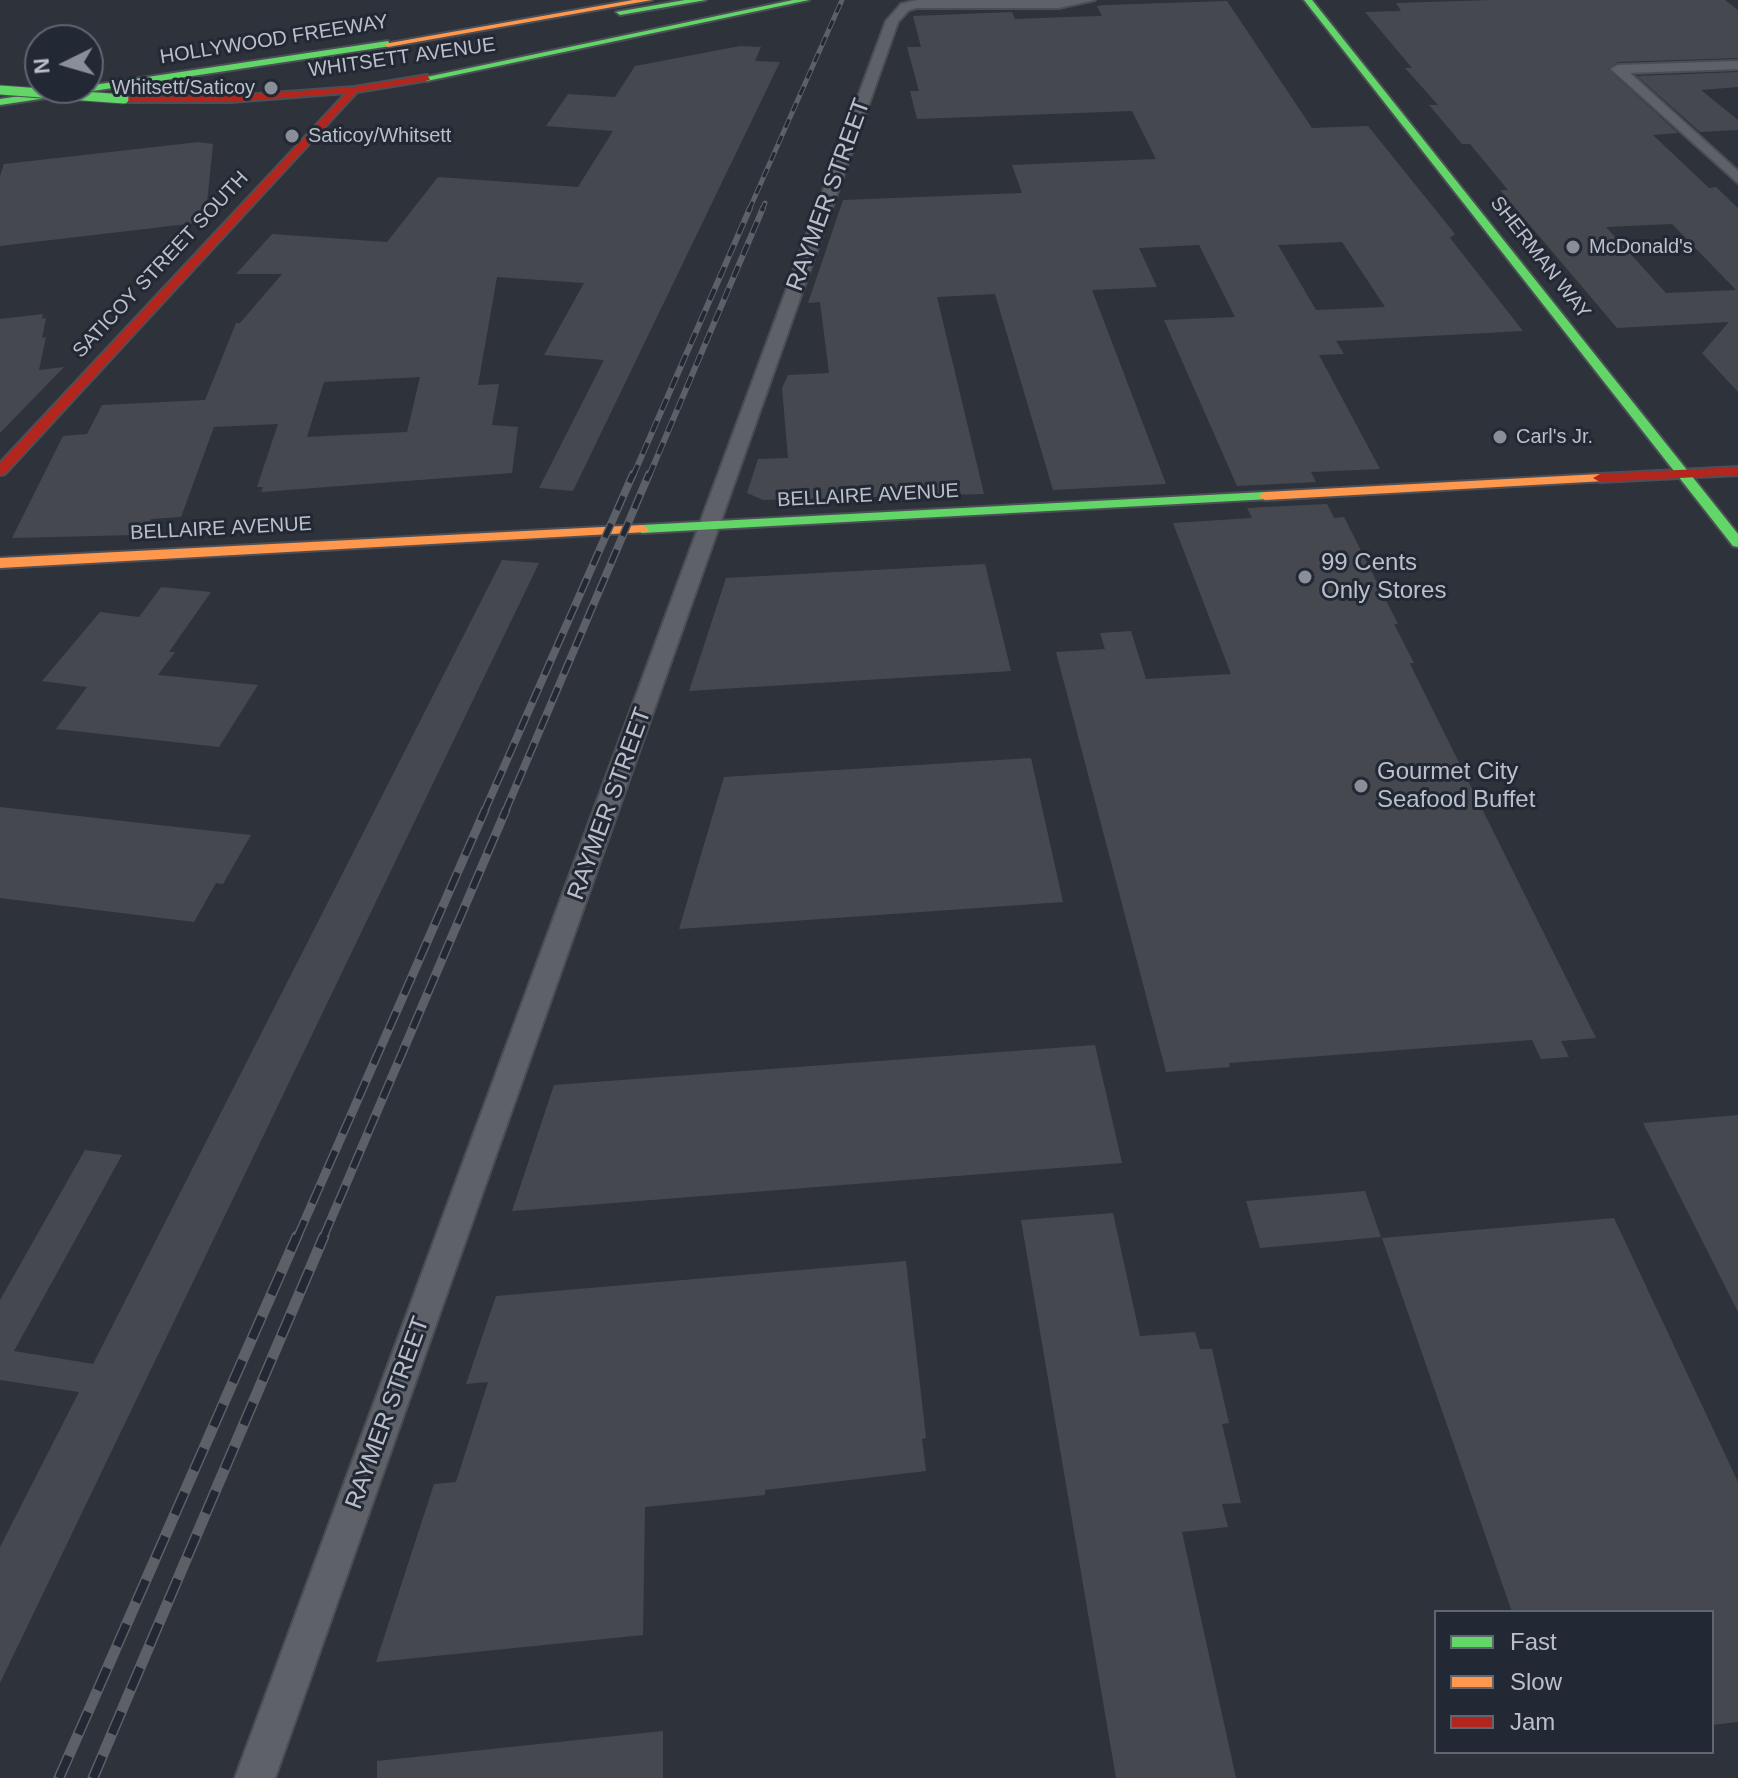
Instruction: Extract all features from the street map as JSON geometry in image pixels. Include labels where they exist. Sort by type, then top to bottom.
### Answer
[{"type":"main road","points":[[104,74],[578,0]]},
{"type":"main road","points":[[104,75],[605,0]]},
{"type":"main road","name":"HOLLYWOOD FREEWAY","points":[[0,102],[463,33],[648,0]]},
{"type":"main road","points":[[463,33],[702,0]]},
{"type":"main road","name":"WHITSETT AVENUE","points":[[0,89],[92,98],[187,100],[354,90],[494,67],[805,0]]},
{"type":"main road","name":"SHERMAN WAY","points":[[1308,0],[1738,543]]},
{"type":"main road","name":"HOLLYWOOD FREEWAY","points":[[104,74],[543,1]]},
{"type":"main road","points":[[0,89],[24,85]]},
{"type":"main road","name":"SATICOY STREET SOUTH","points":[[0,471],[354,90]]},
{"type":"main road","name":"BELLAIRE AVENUE","points":[[0,563],[1738,471]]},
{"type":"street","name":"RAYMER STREET","points":[[255,1778],[712,527],[721,487],[892,21],[905,7],[917,4],[1059,4],[1089,0]]},
{"type":"street","points":[[1738,65],[1618,69],[1730,164],[1738,179]]},
{"type":"building","points":[[1725,0],[1738,10],[1738,58],[1618,62],[1608,69],[1678,133],[1653,135],[1709,188],[1716,187],[1738,208],[1738,392],[1702,353],[1729,322],[1617,328],[1500,190],[1508,190],[1470,144],[1462,144],[1429,105],[1438,105],[1405,68],[1412,68],[1365,12],[1401,11],[1396,3]],"holes":[[[1672,224],[1736,290],[1666,293],[1606,227]]]},
{"type":"building","points":[[1227,1],[1312,128],[1368,126],[1455,234],[1450,238],[1523,331],[1336,341],[1344,354],[1319,355],[1380,469],[1311,472],[1316,482],[1237,486],[1164,320],[1235,317],[1199,245],[1139,248],[1157,287],[1092,290],[1166,484],[1053,490],[995,294],[937,297],[984,494],[763,500],[747,493],[758,459],[788,458],[782,388],[788,375],[829,373],[820,302],[808,303],[843,200],[1022,193],[1012,165],[1156,159],[1132,111],[917,119],[910,91],[919,91],[907,47],[921,47],[913,16],[1012,12],[1015,19],[1102,16],[1097,6]],"holes":[[[1342,242],[1385,307],[1316,310],[1278,245]]]},
{"type":"building","points":[[740,46],[761,47],[755,61],[780,62],[573,491],[539,488],[604,360],[544,355],[584,283],[497,277],[478,385],[499,384],[492,425],[518,427],[512,473],[261,492],[263,487],[257,487],[278,424],[214,427],[181,517],[151,519],[146,531],[136,531],[135,535],[12,538],[63,436],[87,434],[102,405],[205,400],[236,323],[240,323],[282,274],[236,274],[272,234],[387,242],[438,177],[578,187],[613,131],[546,126],[568,94],[615,97],[635,66]],"holes":[[[420,377],[407,432],[307,437],[324,382]]]},
{"type":"building","points":[[1738,72],[1738,87],[1701,90],[1738,120],[1738,130],[1700,132],[1637,76]]},
{"type":"building","points":[[199,142],[213,144],[206,213],[196,223],[0,246],[0,176],[4,164]]},
{"type":"building","points":[[43,314],[42,319],[46,318],[42,338],[46,337],[39,370],[64,367],[0,433],[0,319]]},
{"type":"building","points":[[1327,504],[1334,518],[1344,517],[1398,624],[1394,624],[1414,663],[1410,663],[1414,672],[1596,1038],[1561,1041],[1569,1057],[1541,1059],[1532,1040],[1229,1063],[1230,1067],[1166,1072],[1056,652],[1105,649],[1100,633],[1131,631],[1146,679],[1231,674],[1173,523],[1252,518],[1247,508]]},
{"type":"building","points":[[502,560],[539,563],[0,1683],[0,1547],[79,1392],[0,1380],[0,1300],[85,1150],[122,1155],[14,1351],[93,1364]]},
{"type":"building","points":[[985,564],[1011,671],[689,691],[726,578]]},
{"type":"building","points":[[161,587],[211,592],[169,652],[175,652],[158,675],[258,685],[219,747],[56,729],[87,687],[42,681],[100,612],[139,617]]},
{"type":"building","points":[[1031,758],[1063,902],[679,929],[724,777]]},
{"type":"building","points":[[0,807],[251,835],[223,884],[216,883],[194,922],[0,898]]},
{"type":"building","points":[[1095,1045],[1122,1163],[512,1211],[554,1085]]},
{"type":"building","points":[[1738,1115],[1738,1312],[1643,1123]]},
{"type":"building","points":[[1365,1191],[1381,1237],[1260,1248],[1246,1201]]},
{"type":"building","points":[[1113,1213],[1140,1336],[1195,1332],[1200,1349],[1212,1349],[1229,1423],[1222,1424],[1241,1503],[1222,1504],[1228,1527],[1182,1532],[1236,1778],[1116,1778],[1021,1220]]},
{"type":"building","points":[[1614,1218],[1738,1482],[1738,1722],[1714,1725],[1714,1610],[1511,1610],[1382,1238]]},
{"type":"building","points":[[906,1261],[926,1438],[922,1439],[926,1471],[765,1490],[765,1495],[645,1507],[643,1635],[376,1662],[434,1484],[456,1482],[488,1382],[466,1384],[496,1296]]},
{"type":"building","points":[[663,1731],[663,1778],[377,1778],[377,1761]]},
{"type":"railway","points":[[749,210],[842,0]]},
{"type":"railway","points":[[762,210],[765,203]]},
{"type":"railway","points":[[633,476],[750,208]]},
{"type":"railway","points":[[649,476],[763,208]]},
{"type":"railway","points":[[484,812],[633,474]]},
{"type":"railway","points":[[505,812],[649,474]]},
{"type":"railway","points":[[297,1238],[485,810]]},
{"type":"railway","points":[[323,1238],[506,810]]},
{"type":"railway","points":[[59,1778],[297,1236]]},
{"type":"railway","points":[[93,1778],[324,1236]]},
{"type":"traffic: fast","points":[[620,12],[702,0]]},
{"type":"traffic: fast","points":[[427,78],[805,0]]},
{"type":"traffic: fast","points":[[1308,0],[1738,543]]},
{"type":"traffic: fast","points":[[0,102],[388,44]]},
{"type":"traffic: fast","points":[[0,90],[124,99]]},
{"type":"traffic: fast","points":[[642,529],[1265,496]]},
{"type":"traffic: slow","points":[[388,44],[648,0]]},
{"type":"traffic: slow","points":[[1265,496],[1600,478]]},
{"type":"traffic: slow","points":[[0,563],[642,529]]},
{"type":"traffic: jam","points":[[124,99],[231,99],[354,90],[427,78]]},
{"type":"traffic: jam","points":[[0,471],[354,90]]},
{"type":"traffic: jam","points":[[1600,478],[1738,471]]},
{"type":"place","name":"Whitsett/Saticoy","points":[[271,88]]},
{"type":"place","name":"Saticoy/Whitsett","points":[[292,136]]},
{"type":"place","name":"McDonald's","points":[[1573,247]]},
{"type":"place","name":"Carl's Jr.","points":[[1500,437]]},
{"type":"place","name":"99 Cents Only Stores","points":[[1305,577]]},
{"type":"place","name":"Gourmet City Seafood Buffet","points":[[1361,786]]}]
